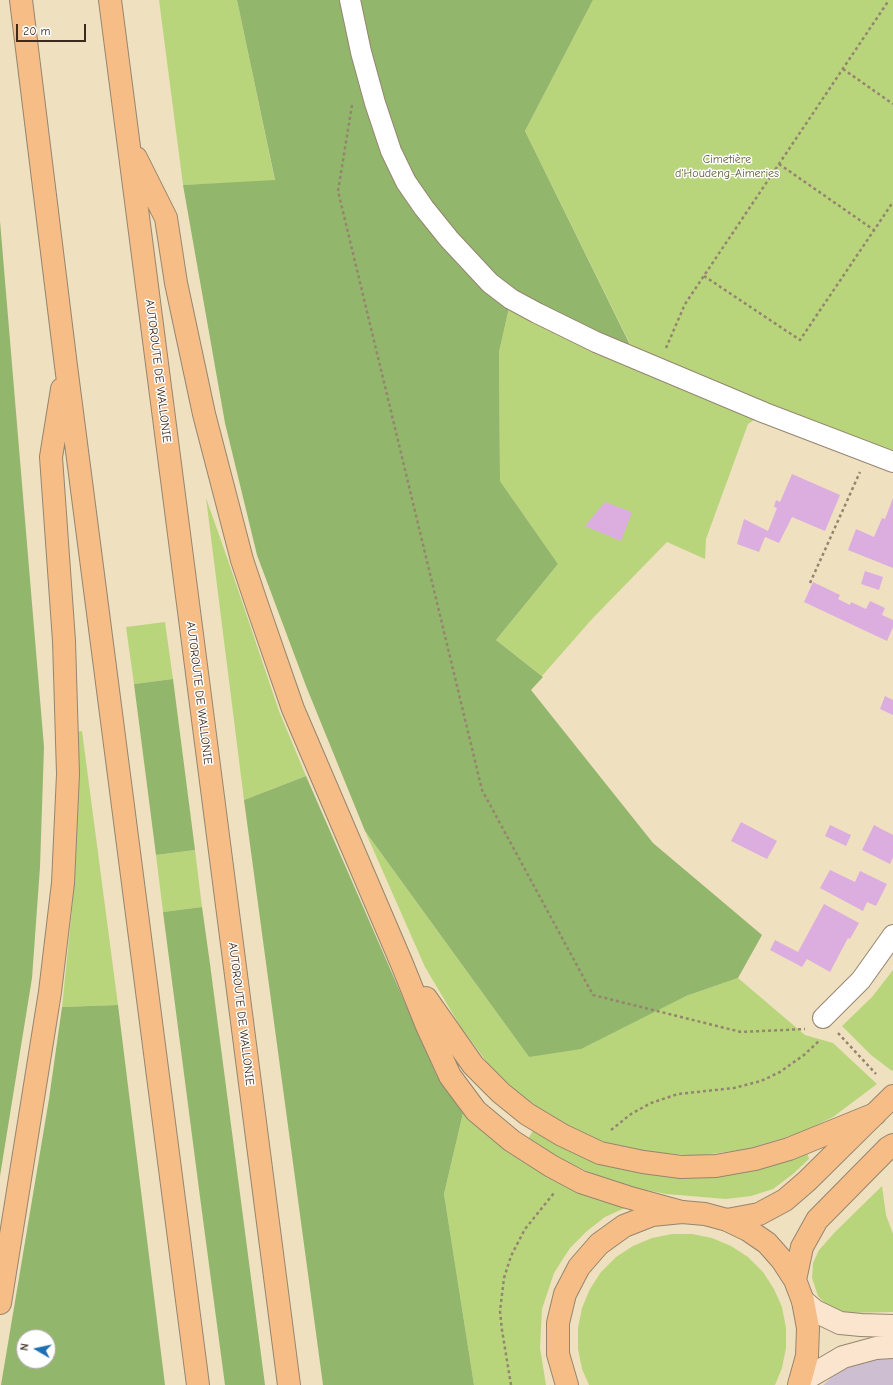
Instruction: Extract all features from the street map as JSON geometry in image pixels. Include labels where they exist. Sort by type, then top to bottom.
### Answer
[{"type":"highway","points":[[21,0],[66,366],[198,1385]]},
{"type":"highway","name":"AUTOROUTE DE WALLONIE","points":[[110,0],[288,1385]]},
{"type":"highway","points":[[128,142],[166,218],[176,283],[204,414],[242,560],[257,605],[293,709],[427,1026],[450,1076],[476,1110],[512,1141],[550,1166],[581,1182],[627,1197],[682,1212],[705,1214],[727,1220],[748,1230],[767,1244],[782,1260],[795,1280],[803,1301],[808,1328],[807,1356],[800,1384]]},
{"type":"highway","points":[[0,1303],[50,992],[63,883],[68,774],[64,641],[51,457],[66,366]]},
{"type":"highway","points":[[402,964],[473,1065],[501,1093],[527,1114],[562,1135],[600,1153],[643,1162],[680,1167],[716,1166],[755,1160],[789,1149],[875,1114]]},
{"type":"highway","points":[[727,1220],[759,1214],[785,1200],[808,1182],[893,1096]]},
{"type":"highway","points":[[795,1280],[802,1247],[817,1220],[888,1148],[893,1145]]},
{"type":"highway","points":[[566,1384],[558,1354],[558,1323],[565,1294],[579,1267],[599,1244],[624,1226],[652,1215],[682,1212]]},
{"type":"main road","points":[[803,1301],[815,1311],[840,1323],[893,1326]]},
{"type":"main road","points":[[800,1384],[843,1358],[876,1348],[893,1347]]},
{"type":"street","points":[[350,0],[361,52],[391,152],[406,182],[424,208],[449,239],[490,283],[511,299],[537,314],[596,342],[765,413],[893,462]]},
{"type":"street","points":[[822,1025],[860,980],[893,935]]},
{"type":"path","points":[[658,367],[686,304],[888,0]]},
{"type":"path","points":[[843,68],[893,104]]},
{"type":"path","points":[[353,98],[338,191],[482,790],[593,995],[742,1032],[822,1025],[876,1074]]},
{"type":"path","points":[[779,164],[874,230]]},
{"type":"path","points":[[704,276],[800,340],[893,202]]},
{"type":"path","points":[[810,583],[869,452]]},
{"type":"path","points":[[611,1130],[631,1114],[651,1103],[678,1094],[734,1088],[761,1081],[780,1072],[804,1055],[821,1039]]},
{"type":"path","points":[[511,1385],[500,1311],[504,1278],[511,1256],[524,1229],[556,1191]]},
{"type":"shaded area","points":[[893,1356],[893,1385],[823,1385],[840,1370],[870,1360]]},
{"type":"green space","points":[[159,0],[237,0],[275,181],[183,185]]},
{"type":"green space","points":[[237,0],[593,0],[525,131],[637,359],[511,299],[499,352],[500,481],[558,564],[496,640],[543,677],[531,690],[653,843],[762,935],[738,978],[686,996],[581,1049],[529,1057],[365,831],[306,686],[257,555],[225,423],[183,185],[275,180]]},
{"type":"green space","name":"Cimetière d'Houdeng-Aimeries","points":[[593,0],[893,0],[893,462],[765,413],[748,424],[706,539],[705,559],[667,542],[592,619],[542,676],[496,640],[558,564],[500,481],[499,352],[511,299],[637,358],[525,131]]},
{"type":"green space","points":[[0,221],[44,747],[40,867],[32,978],[0,1176]]},
{"type":"green space","points":[[206,498],[279,711],[306,776],[244,800]]},
{"type":"green space","points":[[165,622],[173,679],[134,684],[126,627]]},
{"type":"green space","points":[[173,679],[195,850],[156,855],[134,684]]},
{"type":"green space","points":[[82,731],[118,1005],[62,1007],[73,899],[76,803],[76,732]]},
{"type":"green space","points":[[306,776],[436,1074],[463,1113],[444,1194],[474,1385],[323,1385],[244,800]]},
{"type":"green space","points":[[365,831],[529,1057],[686,996],[738,978],[805,1035],[833,1043],[877,1084],[833,1117],[800,1133],[747,1149],[697,1156],[632,1150],[594,1139],[553,1119],[515,1090],[489,1065],[460,1026],[425,967]]},
{"type":"green space","points":[[195,850],[202,907],[163,912],[156,855]]},
{"type":"green space","points":[[202,907],[265,1385],[225,1385],[200,1197],[163,912]]},
{"type":"green space","points":[[893,970],[892,1071],[871,1055],[842,1026],[872,997]]},
{"type":"green space","points":[[118,1005],[165,1385],[1,1385],[49,1099],[62,1007]]},
{"type":"green space","points":[[463,1113],[517,1157],[570,1185],[627,1207],[605,1217],[587,1231],[570,1248],[554,1273],[542,1309],[540,1348],[546,1385],[474,1385],[444,1194]]},
{"type":"green space","points":[[534,1129],[619,1166],[807,1152],[809,1159],[793,1174],[773,1189],[751,1196],[726,1199],[666,1194],[625,1186],[563,1160],[528,1139]]},
{"type":"green space","points":[[882,1186],[886,1215],[893,1234],[893,1312],[843,1313],[829,1307],[818,1296],[812,1278],[813,1263],[819,1250],[835,1232]]},
{"type":"green space","points":[[672,1234],[692,1234],[712,1238],[731,1246],[748,1257],[763,1272],[774,1289],[782,1307],[786,1328],[786,1348],[782,1368],[775,1385],[589,1385],[582,1369],[578,1349],[578,1328],[582,1308],[590,1289],[601,1272],[616,1257],[633,1246],[652,1238]]},
{"type":"building","points":[[792,474],[840,495],[825,531],[792,517],[779,543],[765,537],[759,552],[737,544],[744,519],[768,531],[777,508],[774,507],[776,500],[780,502]]},
{"type":"building","points":[[893,498],[893,568],[848,550],[856,529],[874,537],[882,518],[885,519]]},
{"type":"building","points":[[605,502],[632,512],[621,541],[585,526]]},
{"type":"building","points":[[865,571],[883,577],[879,590],[861,584]]},
{"type":"building","points":[[813,582],[840,595],[838,599],[850,605],[851,602],[866,609],[870,601],[885,608],[882,615],[893,620],[893,627],[887,641],[804,602]]},
{"type":"building","points":[[885,696],[893,700],[893,715],[880,709]]},
{"type":"building","points":[[741,822],[777,841],[767,859],[731,841]]},
{"type":"building","points":[[830,825],[851,835],[846,846],[825,836]]},
{"type":"building","points":[[874,825],[893,835],[893,857],[890,864],[862,850]]},
{"type":"building","points":[[830,870],[855,882],[860,871],[887,884],[876,906],[867,902],[863,911],[820,888]]},
{"type":"building","points":[[824,904],[859,923],[850,939],[848,938],[830,972],[807,959],[802,967],[770,950],[775,940],[798,952]]}]
